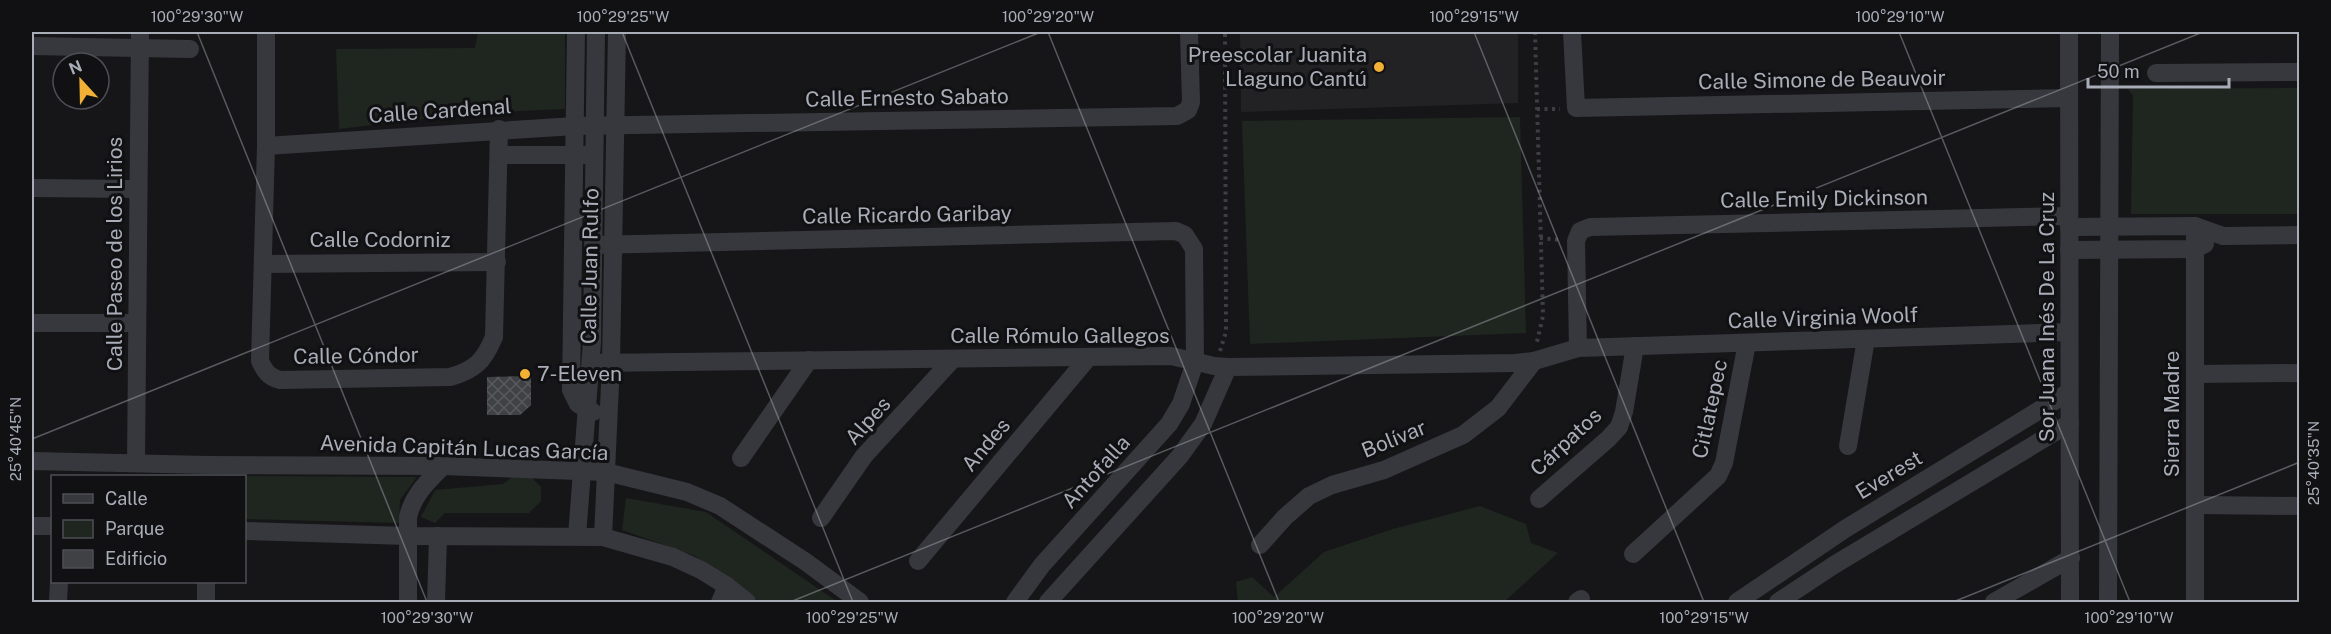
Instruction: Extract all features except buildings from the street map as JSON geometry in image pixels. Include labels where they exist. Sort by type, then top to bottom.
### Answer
[{"type":"street","name":"Calle Cóndor","points":[[266,32],[266,146],[260,361],[272,378],[279,380],[450,377],[465,373],[486,355],[494,337],[499,129]]},
{"type":"street","name":"Calle Juan Rulfo","points":[[576,32],[571,390],[578,404],[588,411]]},
{"type":"street","name":"Calle Juan Rulfo","points":[[577,536],[591,363],[596,32]]},
{"type":"street","name":"Calle Juan Rulfo","points":[[603,537],[611,363],[617,32]]},
{"type":"street","name":"Calle Ernesto Sabato","points":[[617,125],[1177,116],[1188,110],[1191,102],[1189,32]]},
{"type":"street","name":"Calle Simone de Beauvoir","points":[[1572,32],[1576,108],[2069,98]]},
{"type":"street","name":"Sor Juana Inés De La Cruz","points":[[2069,32],[2070,603]]},
{"type":"street","points":[[2108,603],[2110,32]]},
{"type":"street","points":[[32,46],[140,40],[190,49]]},
{"type":"street","name":"Calle Paseo de los Lirios","points":[[136,462],[140,40]]},
{"type":"street","points":[[2156,73],[2300,72]]},
{"type":"street","name":"Calle Cardenal","points":[[266,146],[499,129],[617,125]]},
{"type":"street","points":[[500,155],[616,155]]},
{"type":"street","points":[[32,188],[137,189]]},
{"type":"street","name":"Calle Emily Dickinson","points":[[1578,348],[1576,241],[1580,231],[1590,227],[2069,222],[2110,227],[2195,226]]},
{"type":"street","points":[[2195,226],[2223,236],[2300,235]]},
{"type":"street","name":"Sierra Madre","points":[[2195,226],[2195,603]]},
{"type":"street","name":"Calle Ricardo Garibay","points":[[594,245],[1176,231],[1185,235],[1194,249]]},
{"type":"street","points":[[2069,249],[2195,249],[2223,236]]},
{"type":"street","name":"Antofalla","points":[[1014,603],[1042,565],[1169,424],[1181,404],[1195,362],[1194,249]]},
{"type":"street","name":"Calle Codorniz","points":[[263,264],[497,262]]},
{"type":"street","points":[[32,323],[137,324]]},
{"type":"street","name":"Calle Virginia Woolf","points":[[1578,348],[2069,332]]},
{"type":"street","points":[[1848,446],[1866,339]]},
{"type":"street","name":"Citlatepec","points":[[1633,554],[1718,476],[1724,463],[1747,343]]},
{"type":"street","name":"Cárpatos","points":[[1539,499],[1608,440],[1619,427],[1624,412],[1635,346]]},
{"type":"street","name":"Calle Rómulo Gallegos","points":[[591,363],[1172,356],[1221,367],[1503,363],[1533,361],[1578,348]]},
{"type":"street","name":"Andes","points":[[918,561],[1088,358]]},
{"type":"street","name":"Alpes","points":[[821,518],[864,456],[953,359]]},
{"type":"street","points":[[741,458],[809,360]]},
{"type":"street","name":"Bolívar","points":[[1260,545],[1309,495],[1332,485],[1384,470],[1462,435],[1498,408],[1533,361]]},
{"type":"street","points":[[1048,603],[1180,456],[1203,424],[1221,367]]},
{"type":"street","points":[[2195,374],[2300,373]]},
{"type":"street","name":"Everest","points":[[1737,603],[1786,567],[1874,510],[2069,392]]},
{"type":"street","points":[[588,411],[609,417]]},
{"type":"street","points":[[1778,603],[1844,558],[2070,423]]},
{"type":"street","name":"Avenida Capitán Lucas García","points":[[32,460],[136,462],[207,471],[443,466],[606,472],[687,492],[720,506],[806,561],[860,603]]},
{"type":"street","points":[[408,603],[408,536],[411,505],[424,485],[443,466]]},
{"type":"street","points":[[2195,505],[2300,506]]},
{"type":"street","points":[[32,525],[51,526]]},
{"type":"street","points":[[246,531],[408,536],[603,537],[673,557],[701,570],[723,594],[747,603]]},
{"type":"street","points":[[436,603],[438,536]]},
{"type":"street","points":[[1994,603],[2071,558]]},
{"type":"street","points":[[58,603],[59,583]]},
{"type":"street","points":[[206,583],[206,603]]},
{"type":"path","points":[[1221,367],[1226,332],[1225,32]]},
{"type":"path","points":[[1533,361],[1543,316],[1535,32]]},
{"type":"shaded area","name":"Preescolar Juanita Llaguno Cantú","points":[[1240,32],[1518,32],[1518,103],[1241,112]]},
{"type":"green space","points":[[478,32],[565,32],[565,109],[474,113],[339,129],[336,49],[475,48]]},
{"type":"green space","points":[[2299,88],[2299,214],[2131,214],[2133,96],[2128,89]]},
{"type":"green space","points":[[1520,117],[1526,333],[1250,344],[1242,121]]},
{"type":"green space","points":[[246,476],[417,477],[400,500],[399,523],[246,519]]},
{"type":"green space","points":[[512,477],[532,478],[541,487],[541,501],[529,513],[445,513],[435,523],[421,517],[435,490],[503,484]]},
{"type":"green space","points":[[626,498],[706,512],[838,602],[760,602],[695,556],[622,530]]},
{"type":"green space","points":[[1480,506],[1526,524],[1531,543],[1558,553],[1504,602],[1238,602],[1236,582],[1252,577],[1274,597],[1324,552],[1393,529]]},
{"type":"place","name":"Preescolar Juanita Llaguno Cantú","points":[[1379,67]]},
{"type":"place","name":"7-Eleven","points":[[525,374]]}]
